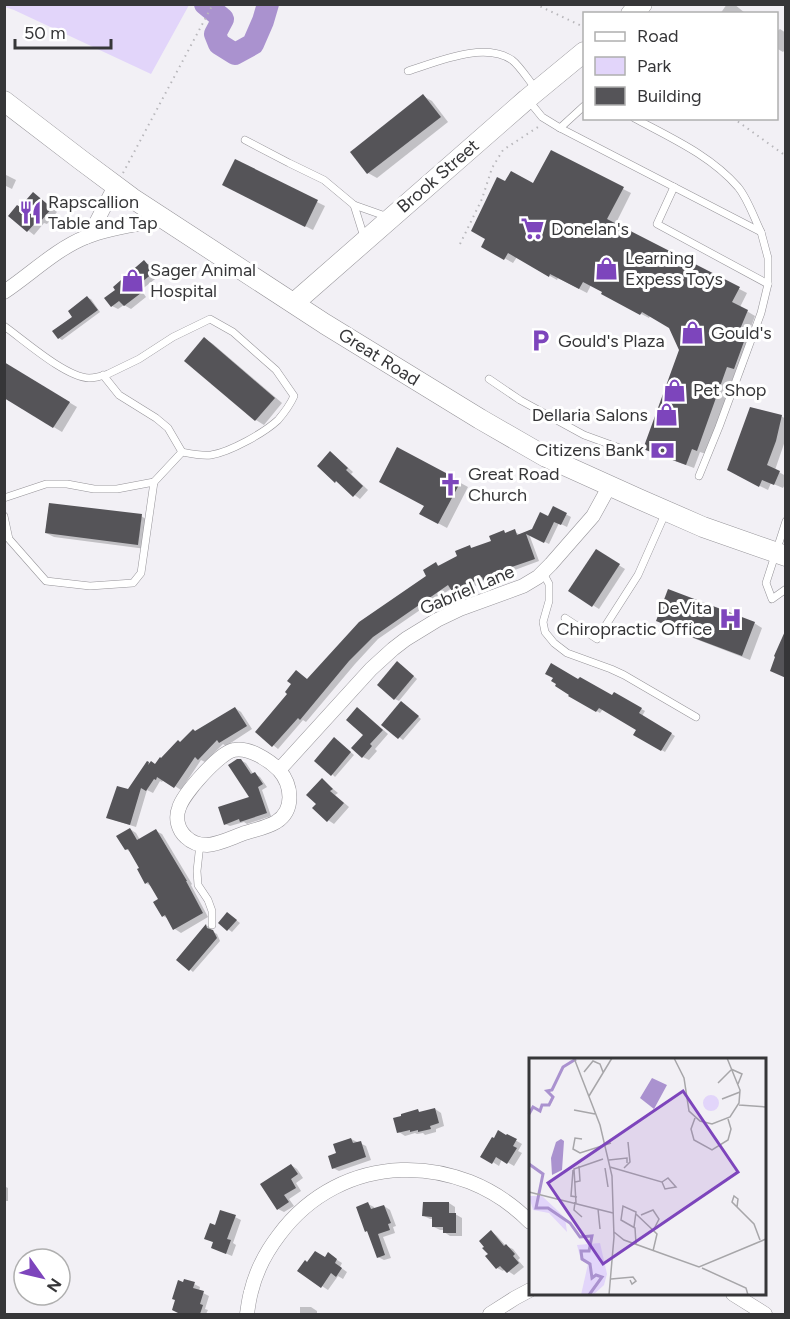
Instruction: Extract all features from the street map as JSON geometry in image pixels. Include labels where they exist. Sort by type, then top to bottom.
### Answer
[{"type":"main road","name":"Brook Street","points":[[294,303],[532,95],[583,54]]},
{"type":"main road","name":"Great Road","points":[[4,102],[116,186],[165,219],[434,391],[546,457],[703,527],[780,554]]},
{"type":"street","points":[[86,237],[116,186]]},
{"type":"street","points":[[4,292],[63,249],[86,237],[165,219]]},
{"type":"street","name":"Gabriel Lane","points":[[279,770],[363,677],[393,649],[437,620],[471,604],[523,586],[543,573],[593,516],[610,486]]},
{"type":"street","points":[[231,750],[246,750],[279,770],[285,779],[290,797],[287,810],[281,818],[270,825],[214,843],[200,844],[190,840],[182,833],[178,823],[181,802],[218,759],[231,750]]},
{"type":"street","points":[[247,1314],[250,1292],[259,1268],[270,1246],[284,1227],[300,1210],[323,1194],[364,1176],[389,1170],[419,1169],[446,1173],[485,1188],[505,1200],[529,1220]]},
{"type":"street","points":[[490,1314],[529,1291]]},
{"type":"street","points":[[736,1295],[765,1314]]},
{"type":"lane","points":[[408,71],[458,55],[492,52],[512,61],[543,117],[761,232]]},
{"type":"lane","points":[[560,128],[583,108]]},
{"type":"lane","points":[[638,120],[691,148],[717,166],[739,188],[761,232],[768,258],[768,284],[761,313],[699,476]]},
{"type":"lane","points":[[245,140],[324,180],[354,205],[391,218]]},
{"type":"lane","points":[[674,187],[657,224],[768,284]]},
{"type":"lane","points":[[354,205],[365,241]]},
{"type":"lane","points":[[4,326],[48,359],[75,375],[90,378],[108,375],[210,319],[233,332],[276,370],[294,396],[277,420],[242,444],[210,455],[182,452]]},
{"type":"lane","points":[[102,375],[119,395],[168,428],[182,452]]},
{"type":"lane","points":[[489,379],[520,400],[584,435],[628,451]]},
{"type":"lane","points":[[4,516],[9,539],[46,581],[90,586],[133,583],[141,573],[154,482],[182,452]]},
{"type":"lane","points":[[4,498],[46,484],[117,489],[154,482]]},
{"type":"lane","points":[[565,618],[597,639],[638,575],[666,511]]},
{"type":"lane","points":[[786,521],[780,554],[766,582],[772,599],[786,589]]},
{"type":"lane","points":[[543,573],[549,584],[549,601],[543,622],[545,632],[554,643],[567,653],[624,675],[696,717]]},
{"type":"lane","points":[[200,844],[198,885],[212,911],[212,925]]},
{"type":"path","points":[[535,4],[583,26]]},
{"type":"path","points":[[116,186],[213,5]]},
{"type":"path","points":[[460,244],[482,199],[492,168],[503,150],[548,120]]},
{"type":"path","points":[[736,120],[786,156]]},
{"type":"green space","points":[[5,4],[189,5],[151,74]]},
{"type":"building","points":[[423,94],[441,117],[367,174],[350,152]]},
{"type":"building","points":[[551,150],[624,187],[607,219],[740,287],[732,302],[748,310],[738,334],[746,336],[734,369],[727,367],[697,451],[692,449],[686,465],[643,449],[679,350],[669,328],[642,312],[640,315],[583,282],[579,289],[550,274],[549,277],[508,253],[504,260],[481,247],[485,239],[471,231],[497,177],[505,181],[511,171],[533,183]]},
{"type":"building","points":[[235,159],[318,200],[305,227],[222,185]]},
{"type":"building","name":"Rapscallion Table and Tap","points":[[33,192],[52,208],[27,232],[8,216],[17,205],[20,207]]},
{"type":"building","name":"Sager Animal Hospital","points":[[144,260],[154,272],[136,287],[141,293],[124,306],[119,301],[111,307],[104,298]]},
{"type":"building","points":[[87,296],[98,310],[58,339],[52,331],[72,317],[68,311]]},
{"type":"building","points":[[204,337],[275,398],[255,421],[184,361]]},
{"type":"building","points":[[4,362],[70,402],[53,428],[4,398]]},
{"type":"building","points":[[750,407],[782,415],[767,465],[780,471],[774,485],[762,480],[759,487],[727,470]]},
{"type":"building","points":[[397,447],[461,481],[438,524],[419,514],[424,506],[379,482]]},
{"type":"building","points":[[330,451],[363,486],[353,497],[317,466]]},
{"type":"building","points":[[49,503],[142,514],[138,545],[45,533]]},
{"type":"building","points":[[553,506],[567,513],[561,525],[554,522],[544,543],[526,534],[535,559],[500,571],[501,574],[483,580],[482,577],[453,593],[448,585],[373,637],[349,661],[300,720],[298,718],[272,747],[255,732],[287,694],[285,692],[291,684],[287,681],[296,670],[307,679],[359,622],[426,576],[423,570],[436,562],[438,566],[457,556],[455,551],[491,541],[489,536],[504,530],[505,533],[515,529],[517,535],[532,529],[540,512],[548,516]]},
{"type":"building","points":[[596,549],[620,564],[592,607],[568,591]]},
{"type":"building","points":[[668,589],[755,622],[742,656],[670,629],[671,627],[656,621]]},
{"type":"building","points":[[786,629],[786,678],[770,671]]},
{"type":"building","points":[[397,661],[414,676],[394,700],[377,685]]},
{"type":"building","points":[[551,663],[578,679],[580,677],[612,695],[614,692],[642,708],[639,713],[672,733],[661,751],[633,735],[636,730],[599,708],[596,712],[555,686],[556,684],[551,681],[553,678],[545,674]]},
{"type":"building","points":[[401,701],[419,716],[398,739],[381,725]]},
{"type":"building","points":[[235,707],[247,726],[219,743],[217,740],[198,760],[195,757],[174,788],[157,777],[146,791],[141,788],[130,825],[106,818],[117,786],[128,789],[147,761],[148,765],[151,761],[155,764],[178,740],[180,742],[193,729],[195,731]]},
{"type":"building","points":[[357,707],[383,730],[370,744],[372,746],[362,758],[351,748],[363,735],[346,720]]},
{"type":"building","points":[[334,737],[351,752],[331,776],[314,761]]},
{"type":"building","points":[[241,759],[251,774],[255,772],[263,784],[258,787],[267,813],[224,825],[218,807],[249,797],[228,765]]},
{"type":"building","points":[[322,778],[333,789],[330,791],[344,803],[327,822],[312,808],[316,804],[306,795]]},
{"type":"building","points":[[130,828],[137,840],[156,829],[203,913],[173,930],[165,915],[162,917],[153,902],[158,899],[148,882],[145,884],[128,849],[125,850],[116,836]]},
{"type":"building","points":[[227,912],[237,920],[227,931],[218,923]]},
{"type":"building","points":[[206,924],[217,938],[189,971],[176,960]]},
{"type":"building","points":[[435,1108],[439,1123],[430,1126],[431,1129],[397,1133],[393,1118],[418,1109],[419,1112]]},
{"type":"building","points":[[498,1130],[517,1139],[513,1146],[517,1148],[507,1164],[496,1157],[492,1164],[480,1157]]},
{"type":"building","points":[[351,1138],[353,1143],[361,1141],[366,1157],[332,1169],[328,1156],[336,1153],[333,1144]]},
{"type":"building","points":[[291,1164],[298,1174],[291,1179],[296,1188],[284,1195],[289,1202],[277,1210],[260,1184]]},
{"type":"building","points":[[368,1202],[371,1209],[384,1205],[391,1223],[388,1224],[390,1230],[378,1234],[385,1255],[377,1258],[356,1207]]},
{"type":"building","points":[[423,1202],[449,1202],[449,1213],[456,1213],[456,1233],[443,1233],[443,1227],[432,1227],[432,1217],[422,1216]]},
{"type":"building","points":[[220,1210],[236,1215],[227,1239],[231,1240],[226,1254],[211,1248],[213,1242],[204,1239],[210,1223],[215,1225]]},
{"type":"building","points":[[491,1230],[504,1246],[506,1244],[515,1254],[513,1256],[519,1263],[507,1273],[500,1266],[496,1269],[485,1256],[488,1254],[479,1241]]},
{"type":"building","points":[[315,1251],[325,1257],[328,1252],[337,1259],[335,1263],[342,1268],[336,1277],[331,1273],[321,1288],[297,1271]]},
{"type":"building","points":[[184,1279],[195,1282],[193,1288],[204,1291],[200,1314],[177,1314],[172,1310],[175,1300],[172,1299],[178,1280],[183,1282]]},
{"type":"waterway","points":[[205,4],[223,19],[215,34],[219,44],[235,54],[253,44],[268,4]]},
{"type":"place","name":"Rapscallion Table and Tap","points":[[30,212]]},
{"type":"place","name":"Donelan's","points":[[533,229]]},
{"type":"place","name":"Learning Expess Toys","points":[[607,268]]},
{"type":"place","name":"Sager Animal Hospital","points":[[132,280]]},
{"type":"place","name":"Gould's","points":[[693,333]]},
{"type":"place","name":"Gould's Plaza","points":[[540,341]]},
{"type":"place","name":"Pet Shop","points":[[675,390]]},
{"type":"place","name":"Dellaria Salons","points":[[666,415]]},
{"type":"place","name":"Citizens Bank","points":[[662,450]]},
{"type":"place","name":"Great Road Church","points":[[450,484]]},
{"type":"place","name":"DeVita Chiropractic Office","points":[[730,618]]}]
